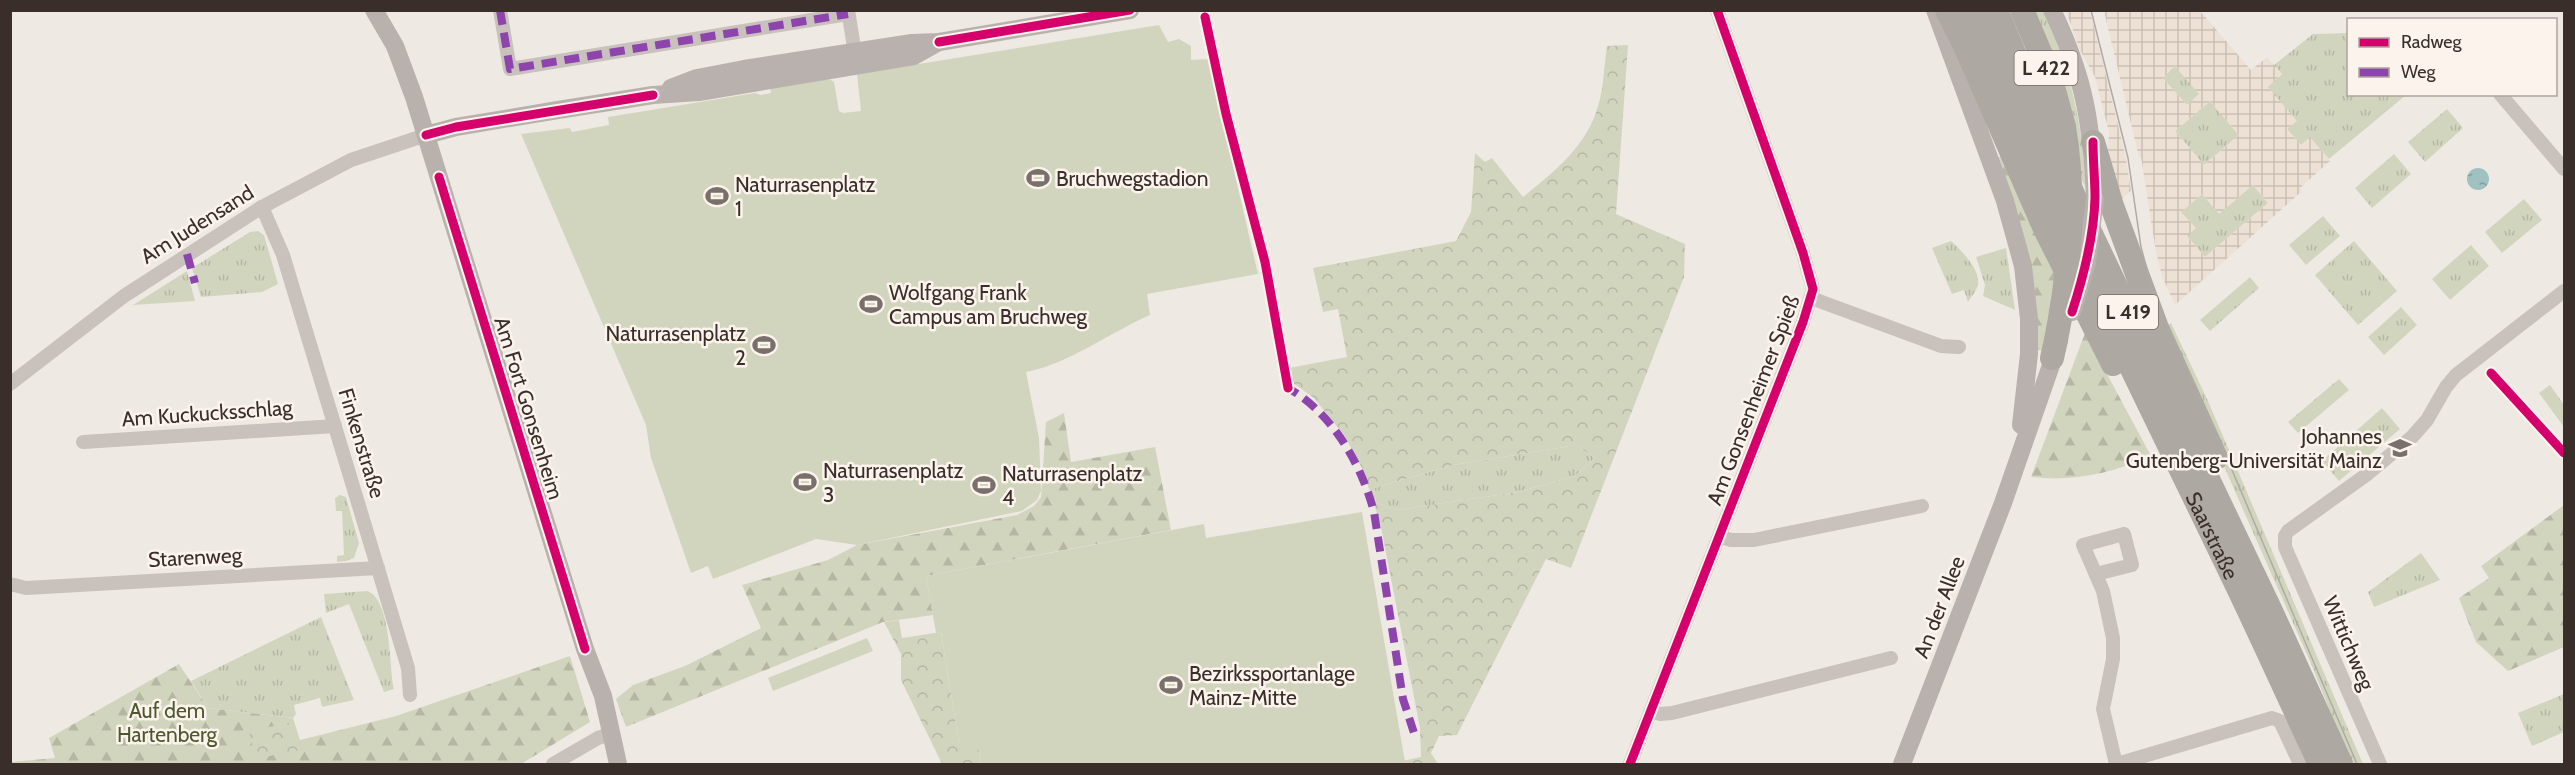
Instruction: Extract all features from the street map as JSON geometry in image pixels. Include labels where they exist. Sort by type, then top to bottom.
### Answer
[{"type":"highway","name":"L 419","points":[[1947,10],[1966,48],[2045,229],[2086,314],[2133,397],[2153,413]]},
{"type":"highway","name":"Saarstraße","points":[[1972,10],[2004,92],[2319,765]]},
{"type":"highway","name":"Saarstraße","points":[[1996,10],[2081,213],[2270,609],[2341,765]]},
{"type":"highway","name":"L 422","points":[[2022,10],[2050,76],[2064,128],[2071,211],[2068,263],[2056,347]]},
{"type":"highway","points":[[2093,142],[2112,206],[2157,328],[2231,492],[2261,567],[2270,609]]},
{"type":"street","name":"Am Fort Gonsenheim","points":[[374,10],[395,46],[405,70],[585,649],[603,696],[618,765]]},
{"type":"street","points":[[500,10],[510,69],[848,12],[855,59]]},
{"type":"street","points":[[426,135],[456,127],[653,95],[697,78],[855,59],[912,43],[939,42],[1130,10]]},
{"type":"street","name":"Am Gonsenheimer Spieß","points":[[1630,765],[1720,537],[1813,289],[1808,268],[1717,10]]},
{"type":"street","name":"L 422","points":[[1935,10],[2005,201],[2023,266],[2030,319],[2029,354],[2014,465]]},
{"type":"street","points":[[2052,10],[2084,91],[2093,142]]},
{"type":"street","points":[[2502,96],[2565,169]]},
{"type":"street","name":"Am Judensand","points":[[10,384],[124,296],[262,207],[351,160],[426,135]]},
{"type":"street","name":"L 422","points":[[2014,465],[2087,262],[2095,199],[2093,142]]},
{"type":"street","name":"Finkenstraße","points":[[262,207],[283,255],[335,426],[408,668],[410,695]]},
{"type":"street","name":"Wittichweg","points":[[2380,765],[2285,547],[2285,536],[2288,531],[2366,475],[2412,437],[2427,420],[2446,387],[2456,375],[2565,291]]},
{"type":"street","name":"Am Gonsenheimer Spieß","points":[[1811,298],[1941,346],[1959,347]]},
{"type":"street","name":"Am Kuckucksschlag","points":[[82,442],[335,426]]},
{"type":"street","name":"An der Allee","points":[[1902,765],[2003,503],[2014,465]]},
{"type":"street","name":"Am Gonsenheimer Spieß","points":[[1720,537],[1731,540],[1754,540],[1922,506]]},
{"type":"street","name":"Starenweg","points":[[12,585],[33,588],[378,568]]},
{"type":"street","points":[[2096,574],[2103,591],[2114,647],[2103,709],[2116,765],[2272,718],[2280,721],[2301,765]]},
{"type":"street","points":[[1652,711],[1660,714],[1672,713],[1891,658]]},
{"type":"street","points":[[553,765],[598,738],[610,734]]},
{"type":"green space","points":[[2034,11],[2044,11],[2068,76],[2082,140],[2086,188],[2080,177]]},
{"type":"green space","name":"Wolfgang Frank Campus am Bruchweg","points":[[1159,25],[1168,42],[1179,39],[1191,46],[1191,60],[1208,59],[1258,274],[1147,294],[1150,315],[1058,362],[1026,372],[1039,438],[1041,491],[1037,500],[1022,511],[857,545],[816,539],[713,579],[708,566],[691,573],[651,458],[646,425],[521,134],[570,128],[572,132],[609,125],[608,117],[755,93],[761,95],[771,93],[770,87],[829,79],[834,82],[839,111],[843,113],[861,111],[857,74]]},
{"type":"green space","points":[[2347,33],[2347,96],[2405,96],[2329,159],[2310,138],[2301,145],[2287,129],[2296,120],[2267,87],[2282,74],[2274,65],[2313,34]]},
{"type":"green space","points":[[1628,45],[1616,214],[1685,244],[1684,277],[1571,568],[1546,559],[1457,735],[1439,736],[1431,753],[1438,764],[1389,764],[1421,757],[1420,728],[1380,522],[1362,468],[1344,435],[1314,398],[1293,383],[1289,368],[1347,357],[1338,309],[1323,312],[1313,268],[1456,241],[1471,212],[1475,153],[1485,162],[1492,158],[1523,197],[1568,157],[1586,134],[1600,99],[1607,46]],"holes":[[[1576,445],[1595,458],[1575,476],[1518,492],[1397,510],[1376,503],[1374,488],[1453,465]]]},
{"type":"green space","points":[[2175,66],[2200,94],[2187,105],[2162,78]]},
{"type":"green space","points":[[2210,101],[2239,135],[2204,165],[2175,131]]},
{"type":"green space","points":[[2447,109],[2463,128],[2425,162],[2408,142]]},
{"type":"green space","points":[[2394,154],[2411,174],[2372,208],[2355,188]]},
{"type":"green space","points":[[2001,156],[2061,281],[2048,352],[2034,349],[1997,158]]},
{"type":"green space","points":[[2253,185],[2268,203],[2205,257],[2187,236],[2181,212],[2202,194],[2219,213]]},
{"type":"green space","points":[[2524,199],[2542,220],[2502,253],[2485,232]]},
{"type":"green space","points":[[2323,216],[2340,236],[2306,265],[2289,245]]},
{"type":"green space","points":[[258,231],[264,235],[278,284],[262,292],[201,297],[192,268],[250,232]]},
{"type":"green space","points":[[1951,241],[1969,261],[1978,279],[1975,292],[1968,302],[1964,290],[1952,294],[1932,248]]},
{"type":"green space","points":[[2354,241],[2397,291],[2358,325],[2315,275]]},
{"type":"green space","points":[[2471,245],[2489,266],[2450,300],[2432,279]]},
{"type":"green space","points":[[2006,248],[2015,310],[1983,296],[1985,285],[1976,257]]},
{"type":"green space","points":[[187,271],[195,301],[133,305]]},
{"type":"green space","points":[[2250,277],[2259,288],[2210,331],[2200,320]]},
{"type":"green space","points":[[2401,307],[2417,325],[2384,355],[2368,337]]},
{"type":"green space","points":[[2171,323],[2208,401],[2363,764],[2351,764],[2312,666],[2163,328]]},
{"type":"green space","points":[[2085,333],[2151,456],[2092,475],[2062,478],[2031,477]]},
{"type":"green space","points":[[2339,379],[2349,390],[2298,433],[2288,422]]},
{"type":"green space","points":[[2550,385],[2564,405],[2564,427],[2539,393]]},
{"type":"green space","points":[[2382,408],[2400,429],[2339,481],[2322,461]]},
{"type":"green space","points":[[1064,413],[1071,462],[1155,447],[1171,530],[926,576],[933,615],[883,622],[626,727],[616,699],[633,685],[685,666],[761,628],[742,585],[828,560],[857,545],[1017,515],[1034,506],[1041,497],[1046,422]]},
{"type":"green space","points":[[1576,445],[1595,458],[1575,476],[1518,492],[1397,510],[1376,503],[1374,488],[1453,465]]},
{"type":"green space","points":[[340,495],[346,497],[359,543],[354,558],[337,562],[337,556],[344,555],[342,511],[336,511],[335,498]]},
{"type":"green space","points":[[2564,505],[2564,647],[2508,671],[2476,642],[2459,598],[2489,578],[2481,566]]},
{"type":"green space","name":"Bezirkssportanlage Mainz-Mitte","points":[[1362,512],[1405,762],[1389,764],[980,764],[979,758],[981,757],[975,741],[959,743],[941,632],[936,633],[926,576],[1204,524],[1206,538]]},
{"type":"green space","points":[[2421,553],[2440,580],[2374,607],[2368,592]]},
{"type":"green space","points":[[367,591],[375,597],[381,607],[388,636],[394,689],[384,692],[349,604],[326,613],[324,594]]},
{"type":"green space","points":[[321,617],[354,700],[322,707],[320,698],[294,705],[296,714],[293,718],[208,708],[191,681]]},
{"type":"green space","points":[[899,620],[902,638],[941,632],[959,743],[975,740],[981,757],[979,758],[980,764],[942,764],[901,680],[901,654],[884,622]]},
{"type":"green space","points":[[867,638],[873,651],[773,691],[768,678]]},
{"type":"green space","name":"Auf dem Hartenberg","points":[[570,656],[590,722],[521,764],[11,764],[11,762],[55,758],[49,738],[179,664],[208,708],[293,718],[300,740],[396,716]]},
{"type":"green space","points":[[2564,694],[2564,732],[2532,746],[2518,713]]},
{"type":"green space","points":[[293,722],[299,750],[255,759],[249,731]]},
{"type":"shaded area","points":[[2066,11],[2090,11],[2125,154],[2131,191],[2115,204],[2107,171],[2109,132],[2095,77],[2080,50]]},
{"type":"shaded area","points":[[2104,11],[2200,11],[2251,70],[2267,57],[2282,74],[2268,87],[2297,121],[2287,129],[2301,145],[2310,137],[2330,161],[2300,188],[2302,191],[2175,305],[2162,276],[2156,252],[2141,157],[2139,157]],"holes":[[[2175,66],[2199,94],[2187,105],[2163,78]],[[2210,101],[2239,135],[2204,165],[2175,131]],[[2253,185],[2268,203],[2205,257],[2187,236],[2196,228],[2181,212],[2202,194],[2219,214]]]},
{"type":"water","points":[[2474,168],[2482,168],[2489,175],[2489,183],[2482,190],[2474,190],[2467,183],[2467,175]]},
{"type":"tram line","points":[[2091,10],[2128,158],[2141,247],[2155,299],[2226,456],[2357,764]]},
{"type":"marked path","points":[[500,10],[510,69],[848,14]]},
{"type":"marked path","points":[[187,254],[195,283]]},
{"type":"marked path","points":[[1287,384],[1288,388],[1318,411],[1343,441],[1368,494],[1374,512],[1403,699],[1416,739]]},
{"type":"cycle path","points":[[939,42],[1130,10]]},
{"type":"cycle path","points":[[1630,764],[1803,322],[1813,289],[1803,253],[1717,10]]},
{"type":"cycle path","points":[[1205,17],[1226,114],[1265,262],[1288,388]]},
{"type":"cycle path","points":[[426,135],[456,127],[653,95]]},
{"type":"cycle path","points":[[2072,312],[2093,227],[2095,198],[2093,142]]},
{"type":"cycle path","points":[[439,177],[585,649]]},
{"type":"cycle path","points":[[2491,373],[2564,453]]},
{"type":"place","name":"Bruchwegstadion","points":[[1038,178]]},
{"type":"place","name":"Naturrasenplatz 1","points":[[717,196]]},
{"type":"place","name":"Wolfgang Frank Campus am Bruchweg","points":[[871,304]]},
{"type":"place","name":"Naturrasenplatz 2","points":[[764,345]]},
{"type":"place","name":"Johannes Gutenberg-Universität Mainz","points":[[2400,448]]},
{"type":"place","name":"Naturrasenplatz 3","points":[[805,482]]},
{"type":"place","name":"Naturrasenplatz 4","points":[[984,485]]},
{"type":"place","name":"Bezirkssportanlage Mainz-Mitte","points":[[1171,685]]}]
